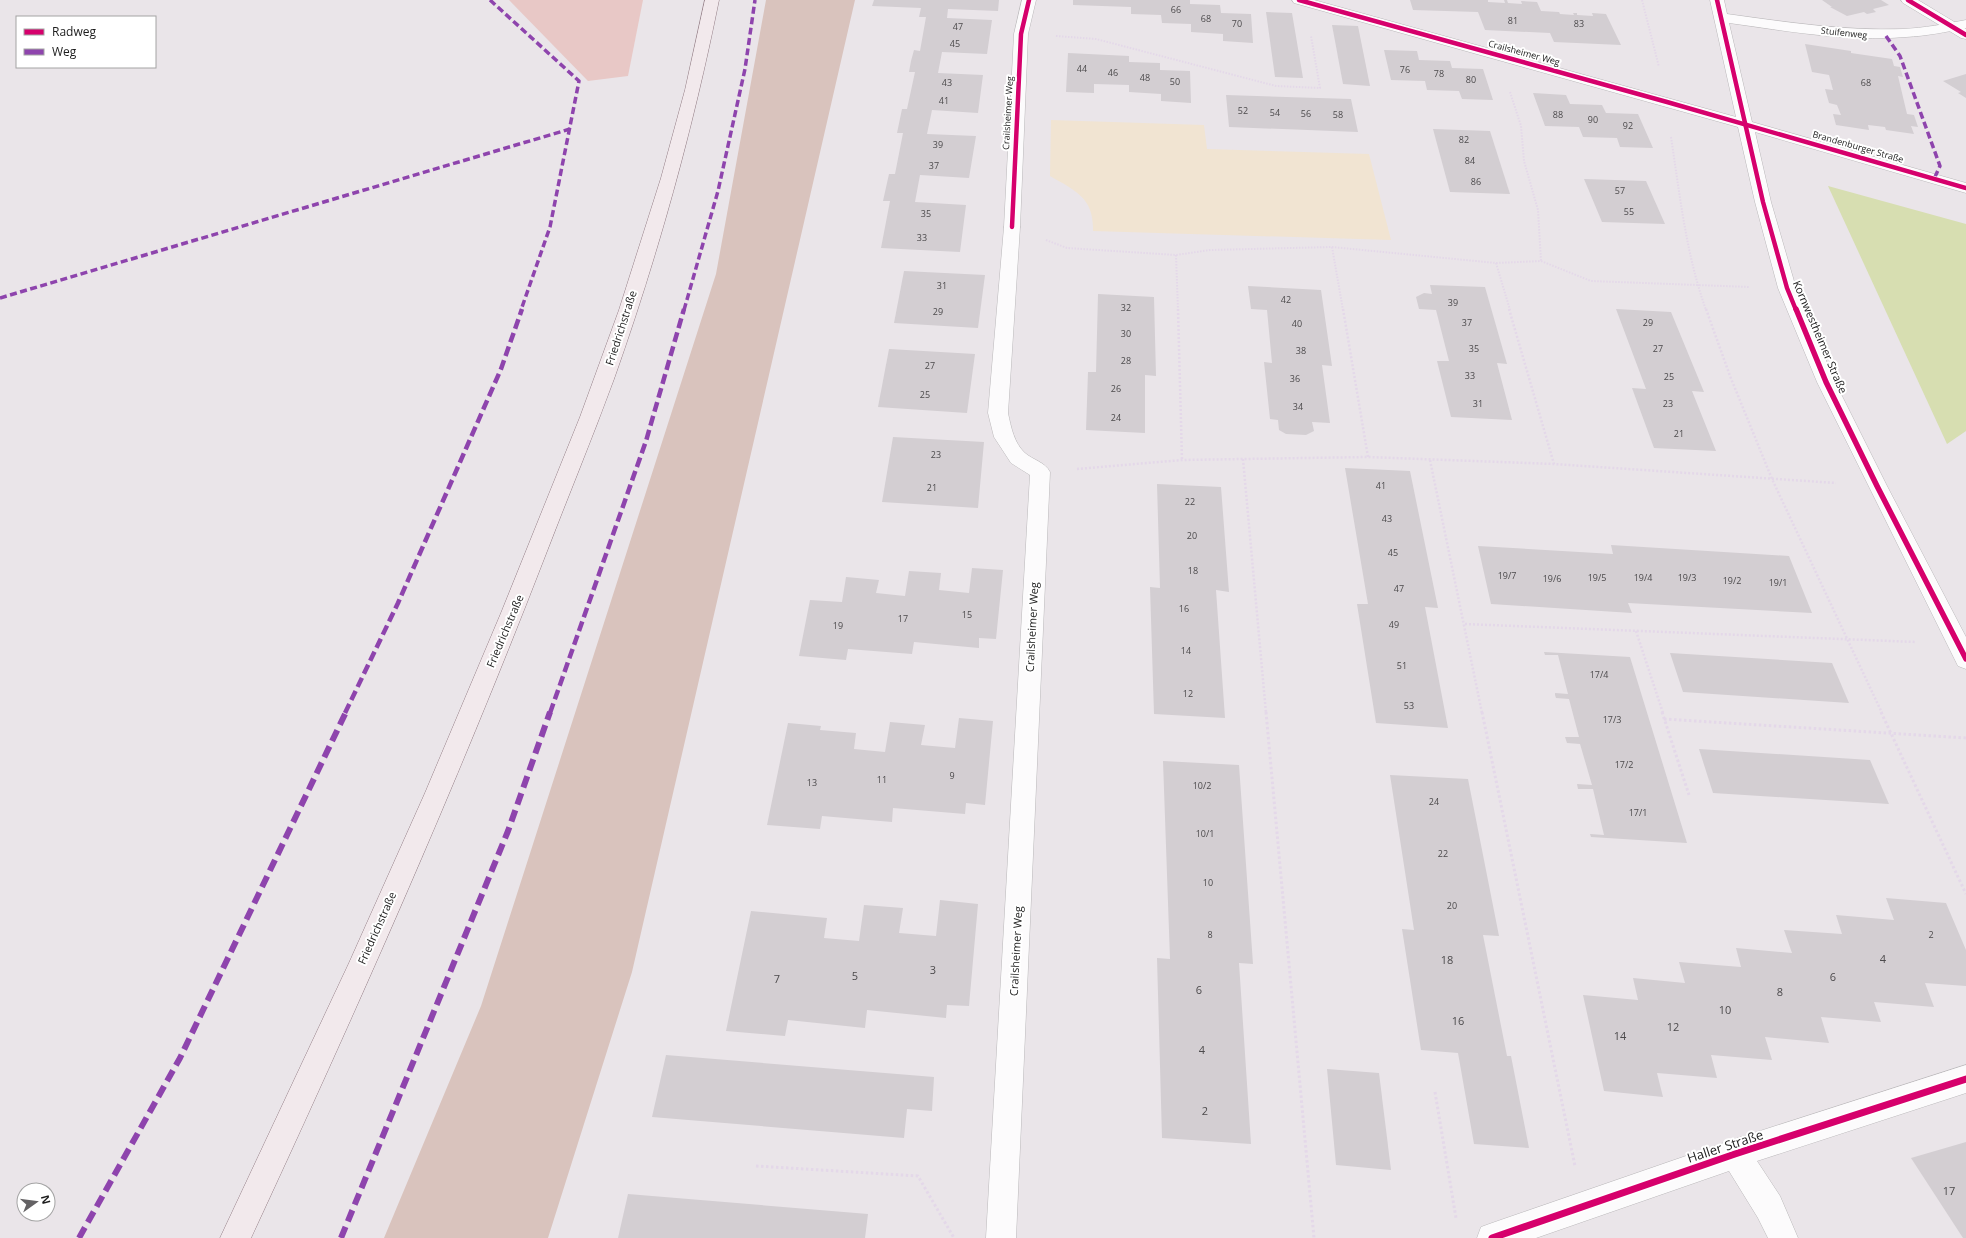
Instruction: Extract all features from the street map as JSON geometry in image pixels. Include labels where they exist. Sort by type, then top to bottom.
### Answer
[{"type":"main road","name":"Friedrichstraße","points":[[235,1238],[283,1137],[415,845],[516,604],[610,362],[666,188],[703,45],[712,0]]},
{"type":"street","name":"Crailsheimer Weg","points":[[1001,1238],[1040,472],[1018,458],[1004,437],[998,413],[1012,227],[1021,34],[1029,0]]},
{"type":"street","name":"Kornwestheimer Straße","points":[[1718,0],[1763,202],[1787,288],[1826,382],[1877,486],[1962,651]]},
{"type":"street","points":[[1908,0],[1960,26],[1966,35]]},
{"type":"street","name":"Crailsheimer Weg","points":[[1302,1],[1745,124]]},
{"type":"street","name":"Stuifenweg","points":[[1722,18],[1868,36],[1907,35],[1960,26]]},
{"type":"street","name":"Brandenburger Straße","points":[[1745,124],[1966,188]]},
{"type":"street","name":"Haller Straße","points":[[1492,1238],[1583,1205],[1735,1154],[1966,1079]]},
{"type":"street","points":[[1735,1154],[1769,1207],[1783,1238]]},
{"type":"path","points":[[1642,0],[1667,102],[1676,184],[1685,233],[1698,285],[1730,376],[1772,479],[1966,894]]},
{"type":"path","points":[[1021,34],[1096,39],[1276,86],[1320,88],[1302,1]]},
{"type":"path","points":[[1497,55],[1521,126],[1524,161],[1538,210],[1541,261]]},
{"type":"path","points":[[1012,227],[1067,248],[1176,255],[1210,250],[1332,247],[1496,263],[1541,261],[1591,281],[1787,288]]},
{"type":"path","points":[[1332,247],[1368,457]]},
{"type":"path","points":[[1176,255],[1182,460]]},
{"type":"path","points":[[1496,263],[1554,464]]},
{"type":"path","points":[[1040,472],[1182,460],[1368,457],[1554,464],[1877,486]]},
{"type":"path","points":[[1243,459],[1314,1238]]},
{"type":"path","points":[[1430,460],[1465,624],[1583,1205]]},
{"type":"path","points":[[1465,624],[1848,639],[1962,651]]},
{"type":"path","points":[[1636,631],[1689,795]]},
{"type":"path","points":[[1664,719],[1966,738]]},
{"type":"path","points":[[1435,1092],[1457,1223]]},
{"type":"path","points":[[756,1166],[918,1176],[954,1238]]},
{"type":"shaded area","points":[[509,0],[643,0],[628,76],[588,81]]},
{"type":"shaded area","points":[[766,0],[855,0],[632,972],[548,1238],[384,1238],[481,1006],[716,274]]},
{"type":"shaded area","points":[[1051,120],[1204,125],[1207,149],[1369,154],[1391,240],[1093,231],[1093,220],[1087,203],[1075,191],[1050,176]]},
{"type":"green space","points":[[1828,186],[1966,224],[1966,431],[1947,444]]},
{"type":"building","points":[[874,0],[999,0],[998,11],[948,9],[947,18],[992,20],[987,54],[942,52],[938,73],[983,75],[978,113],[932,110],[927,134],[976,136],[969,178],[920,175],[915,202],[966,205],[960,252],[881,248],[890,201],[883,201],[889,174],[895,174],[903,133],[897,133],[902,109],[907,109],[915,72],[909,72],[911,61],[914,50],[920,51],[926,17],[919,17],[921,8],[872,6]]},
{"type":"building","points":[[1073,0],[1190,0],[1190,4],[1220,5],[1221,13],[1251,14],[1253,43],[1223,41],[1223,34],[1191,32],[1191,24],[1162,23],[1161,15],[1131,14],[1131,7],[1073,5]]},
{"type":"building","points":[[1410,0],[1488,0],[1488,2],[1505,3],[1504,0],[1507,0],[1508,3],[1522,4],[1521,1],[1537,2],[1541,11],[1574,15],[1573,13],[1577,13],[1577,15],[1593,16],[1592,13],[1606,14],[1621,45],[1554,42],[1550,33],[1485,30],[1478,12],[1413,10]]},
{"type":"building","points":[[1822,0],[1881,0],[1889,5],[1873,9],[1876,12],[1867,14],[1864,12],[1847,16],[1830,7],[1832,7]]},
{"type":"building","points":[[1266,12],[1292,13],[1303,78],[1275,77]]},
{"type":"building","points":[[1332,25],[1358,26],[1370,86],[1343,84]]},
{"type":"building","points":[[1805,44],[1892,59],[1894,66],[1900,67],[1903,77],[1898,76],[1907,114],[1914,115],[1918,127],[1911,126],[1914,134],[1886,130],[1885,127],[1868,125],[1869,130],[1836,125],[1833,114],[1841,115],[1837,105],[1829,103],[1825,89],[1833,90],[1829,75],[1812,72]]},
{"type":"building","points":[[1384,50],[1417,51],[1419,60],[1450,61],[1452,68],[1483,69],[1493,100],[1462,99],[1459,91],[1427,90],[1425,81],[1391,80]]},
{"type":"building","points":[[1068,53],[1129,56],[1129,62],[1160,63],[1160,70],[1190,71],[1191,103],[1161,101],[1161,94],[1129,92],[1129,85],[1094,84],[1094,93],[1066,92]]},
{"type":"building","points":[[1966,74],[1966,98],[1958,93],[1961,92],[1943,81]]},
{"type":"building","points":[[1533,93],[1566,95],[1570,104],[1602,105],[1606,113],[1638,114],[1653,148],[1620,147],[1617,138],[1583,137],[1579,127],[1545,126]]},
{"type":"building","points":[[1226,95],[1351,99],[1358,132],[1229,127]]},
{"type":"building","points":[[1433,129],[1490,131],[1510,194],[1450,192]]},
{"type":"building","points":[[1584,179],[1646,181],[1665,224],[1602,222]]},
{"type":"building","points":[[904,271],[985,275],[978,328],[894,323]]},
{"type":"building","points":[[1430,285],[1485,287],[1507,364],[1497,363],[1512,420],[1451,417],[1437,361],[1449,361],[1436,310],[1419,309],[1416,297],[1424,293],[1432,294]]},
{"type":"building","points":[[1248,286],[1321,290],[1332,366],[1322,365],[1330,423],[1312,422],[1314,431],[1306,435],[1286,434],[1279,430],[1278,420],[1270,419],[1264,362],[1272,363],[1267,310],[1251,309]]},
{"type":"building","points":[[1098,294],[1154,297],[1156,376],[1145,375],[1145,433],[1086,430],[1088,372],[1096,372]]},
{"type":"building","points":[[1616,309],[1671,312],[1704,392],[1692,391],[1716,451],[1654,448],[1632,388],[1646,389]]},
{"type":"building","points":[[889,349],[975,354],[967,413],[878,407]]},
{"type":"building","points":[[893,437],[984,442],[978,508],[882,502]]},
{"type":"building","points":[[1345,468],[1410,471],[1438,608],[1425,607],[1448,728],[1376,723],[1357,604],[1368,604]]},
{"type":"building","points":[[1157,484],[1221,487],[1229,592],[1216,590],[1225,718],[1154,714],[1150,587],[1160,588]]},
{"type":"building","points":[[1611,545],[1789,556],[1812,613],[1628,603],[1632,613],[1491,604],[1478,546],[1613,554]]},
{"type":"building","points":[[972,568],[1003,570],[996,639],[979,638],[979,648],[914,642],[912,654],[848,649],[846,660],[799,656],[810,600],[842,602],[846,577],[879,580],[876,593],[905,596],[909,571],[941,573],[939,590],[969,593]]},
{"type":"building","points":[[1544,652],[1630,657],[1687,843],[1591,837],[1590,834],[1604,835],[1593,789],[1578,789],[1577,784],[1592,785],[1580,744],[1567,743],[1565,737],[1579,737],[1569,699],[1556,698],[1555,695],[1555,693],[1568,694],[1558,655],[1545,655]]},
{"type":"building","points":[[1670,653],[1832,663],[1849,703],[1683,692]]},
{"type":"building","points":[[959,718],[993,721],[985,805],[966,803],[965,814],[893,808],[892,822],[822,816],[820,829],[767,825],[788,723],[821,726],[820,730],[856,733],[854,749],[885,752],[890,722],[925,725],[921,745],[955,748]]},
{"type":"building","points":[[1699,749],[1870,760],[1889,804],[1713,793]]},
{"type":"building","points":[[1163,761],[1239,765],[1253,964],[1239,963],[1251,1144],[1162,1138],[1157,958],[1170,959]]},
{"type":"building","points":[[1390,775],[1468,779],[1499,936],[1483,935],[1507,1056],[1511,1056],[1529,1148],[1474,1144],[1458,1053],[1421,1050],[1402,929],[1414,930]]},
{"type":"building","points":[[1886,898],[1946,903],[1966,950],[1966,986],[1925,983],[1934,1007],[1874,1002],[1881,1022],[1821,1017],[1829,1043],[1765,1037],[1772,1060],[1711,1055],[1717,1078],[1657,1073],[1663,1097],[1604,1091],[1583,995],[1638,1000],[1633,978],[1685,983],[1679,962],[1741,967],[1736,948],[1792,953],[1784,930],[1842,934],[1836,915],[1894,920]]},
{"type":"building","points":[[940,900],[978,904],[969,1006],[947,1005],[946,1018],[867,1010],[865,1028],[788,1020],[785,1036],[726,1031],[751,911],[827,918],[824,938],[859,941],[864,905],[903,908],[899,933],[936,936]]},
{"type":"building","points":[[666,1055],[934,1077],[932,1111],[907,1109],[904,1138],[652,1117]]},
{"type":"building","points":[[1327,1069],[1379,1073],[1391,1170],[1336,1165]]},
{"type":"building","points":[[1966,1142],[1966,1238],[1963,1238],[1911,1158]]},
{"type":"building","points":[[628,1194],[868,1214],[865,1238],[618,1238]]},
{"type":"marked path","points":[[79,1238],[180,1058],[398,603],[501,369],[550,227],[579,81],[490,0]]},
{"type":"marked path","points":[[341,1238],[508,831],[646,441],[718,191],[745,69],[755,0]]},
{"type":"marked path","points":[[1886,36],[1900,56],[1940,166],[1934,179]]},
{"type":"marked path","points":[[0,298],[570,129]]},
{"type":"cycle path","points":[[1012,227],[1021,34],[1029,0]]},
{"type":"cycle path","points":[[1299,0],[1667,102],[1966,188]]},
{"type":"cycle path","points":[[1717,0],[1763,202],[1787,288],[1826,382],[1877,486],[1966,659]]},
{"type":"cycle path","points":[[1908,0],[1966,35]]},
{"type":"cycle path","points":[[1492,1238],[1735,1154],[1966,1079]]}]
